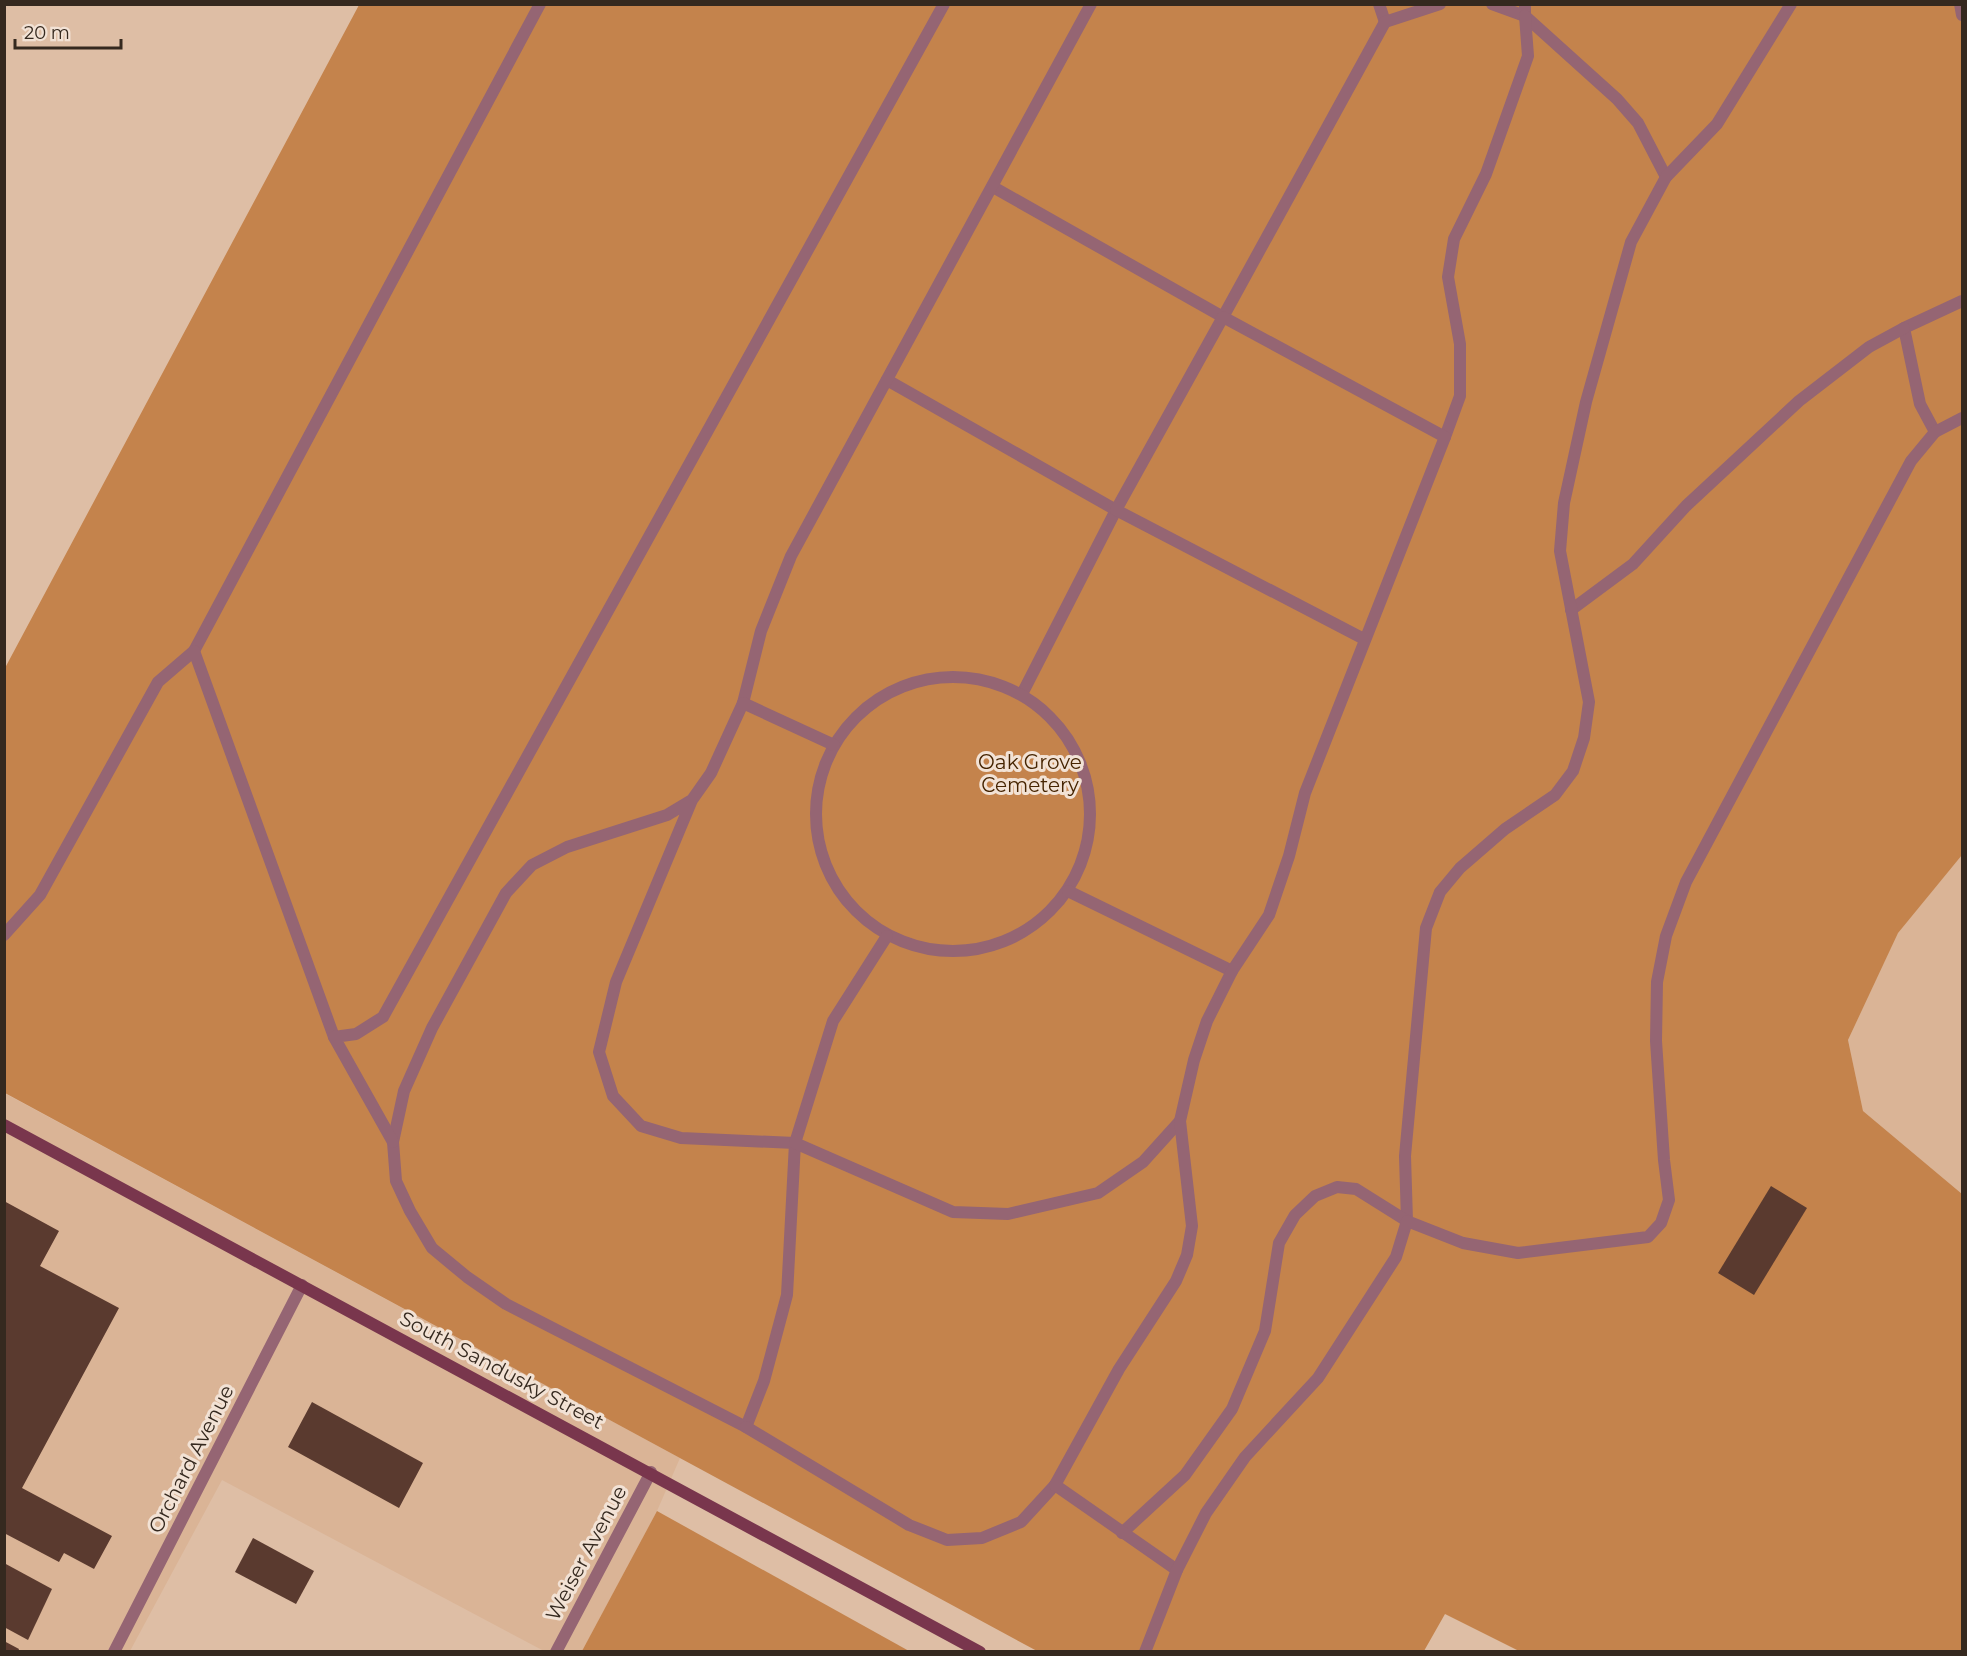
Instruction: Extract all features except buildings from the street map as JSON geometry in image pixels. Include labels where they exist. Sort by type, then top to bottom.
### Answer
[{"type":"street","points":[[4,935],[40,895],[158,682],[194,651],[540,4]]},
{"type":"street","points":[[334,1037],[356,1034],[383,1017],[944,4]]},
{"type":"street","points":[[1091,4],[791,556],[761,631],[743,703],[711,773],[692,800],[616,981],[599,1052],[613,1096],[641,1126],[681,1138],[795,1143],[953,1212],[1008,1214],[1098,1192],[1143,1162],[1180,1121]]},
{"type":"street","points":[[1379,4],[1384,22]]},
{"type":"street","points":[[1022,694],[1116,510],[1384,22],[1440,4]]},
{"type":"street","points":[[1492,4],[1525,10],[1617,99],[1638,123],[1666,177]]},
{"type":"street","points":[[1145,1652],[1177,1570],[1206,1513],[1245,1457],[1318,1378],[1396,1257],[1407,1221],[1405,1156],[1426,928],[1440,892],[1460,868],[1505,829],[1555,795],[1574,771],[1584,738],[1589,702],[1560,552],[1564,502],[1586,402],[1631,242],[1666,177],[1717,124],[1791,4]]},
{"type":"street","points":[[1960,4],[1962,15]]},
{"type":"street","points":[[692,800],[668,815],[567,847],[532,865],[506,893],[432,1029],[404,1091],[393,1142],[396,1181],[410,1211],[432,1248],[467,1277],[506,1304],[746,1426],[909,1525],[947,1540],[982,1538],[1021,1521],[1055,1485],[1119,1369],[1176,1281],[1187,1256],[1192,1226],[1180,1121],[1194,1060],[1207,1020],[1232,971],[1269,915],[1289,856],[1305,793],[1460,396],[1460,344],[1448,277],[1454,239],[1486,174],[1528,56],[1525,10]]},
{"type":"street","points":[[993,187],[1223,317],[1445,437]]},
{"type":"street","points":[[1571,610],[1634,564],[1686,506],[1799,401],[1869,347],[1962,301]]},
{"type":"street","points":[[1904,328],[1920,404],[1935,432]]},
{"type":"street","points":[[886,380],[1116,510],[1364,639]]},
{"type":"street","points":[[1122,1533],[1185,1475],[1232,1408],[1265,1331],[1279,1243],[1295,1215],[1315,1196],[1337,1187],[1356,1189],[1407,1221],[1463,1243],[1518,1253],[1648,1237],[1661,1223],[1669,1200],[1664,1161],[1656,1041],[1658,982],[1666,936],[1686,882],[1911,461],[1935,432],[1962,418]]},
{"type":"street","points":[[194,651],[334,1037],[393,1142]]},
{"type":"street","points":[[938,676],[982,678],[1022,694],[1057,722],[1081,760],[1091,804],[1087,849],[1068,891],[1041,921],[1006,942],[976,950],[967,952],[926,950],[887,936],[852,910],[828,873],[816,830],[818,786],[834,745],[861,711],[897,688],[938,676]]},
{"type":"street","points":[[743,703],[834,745]]},
{"type":"street","points":[[1068,891],[1232,971]]},
{"type":"street","points":[[746,1426],[764,1381],[787,1295],[795,1143],[833,1021],[887,936]]},
{"type":"street","name":"South Sandusky Street","points":[[4,1125],[651,1472],[980,1652]]},
{"type":"street","name":"Orchard Avenue","points":[[114,1652],[302,1285]]},
{"type":"street","name":"Weiser Avenue","points":[[556,1652],[651,1472]]},
{"type":"street","points":[[1055,1485],[1177,1570]]},
{"type":"shaded area","points":[[1962,855],[1962,1194],[1863,1111],[1848,1040],[1898,932]]},
{"type":"shaded area","points":[[4,1093],[680,1458],[657,1511],[582,1651],[544,1651],[222,1480],[130,1651],[5,1651]]},
{"type":"green space","name":"Oak Grove Cemetery","points":[[359,5],[1962,5],[1962,855],[1898,933],[1848,1040],[1863,1111],[1962,1194],[1962,1651],[1519,1651],[1445,1614],[1424,1651],[1037,1651],[5,1093],[5,668]]},
{"type":"green space","points":[[657,1511],[909,1651],[582,1651]]}]
